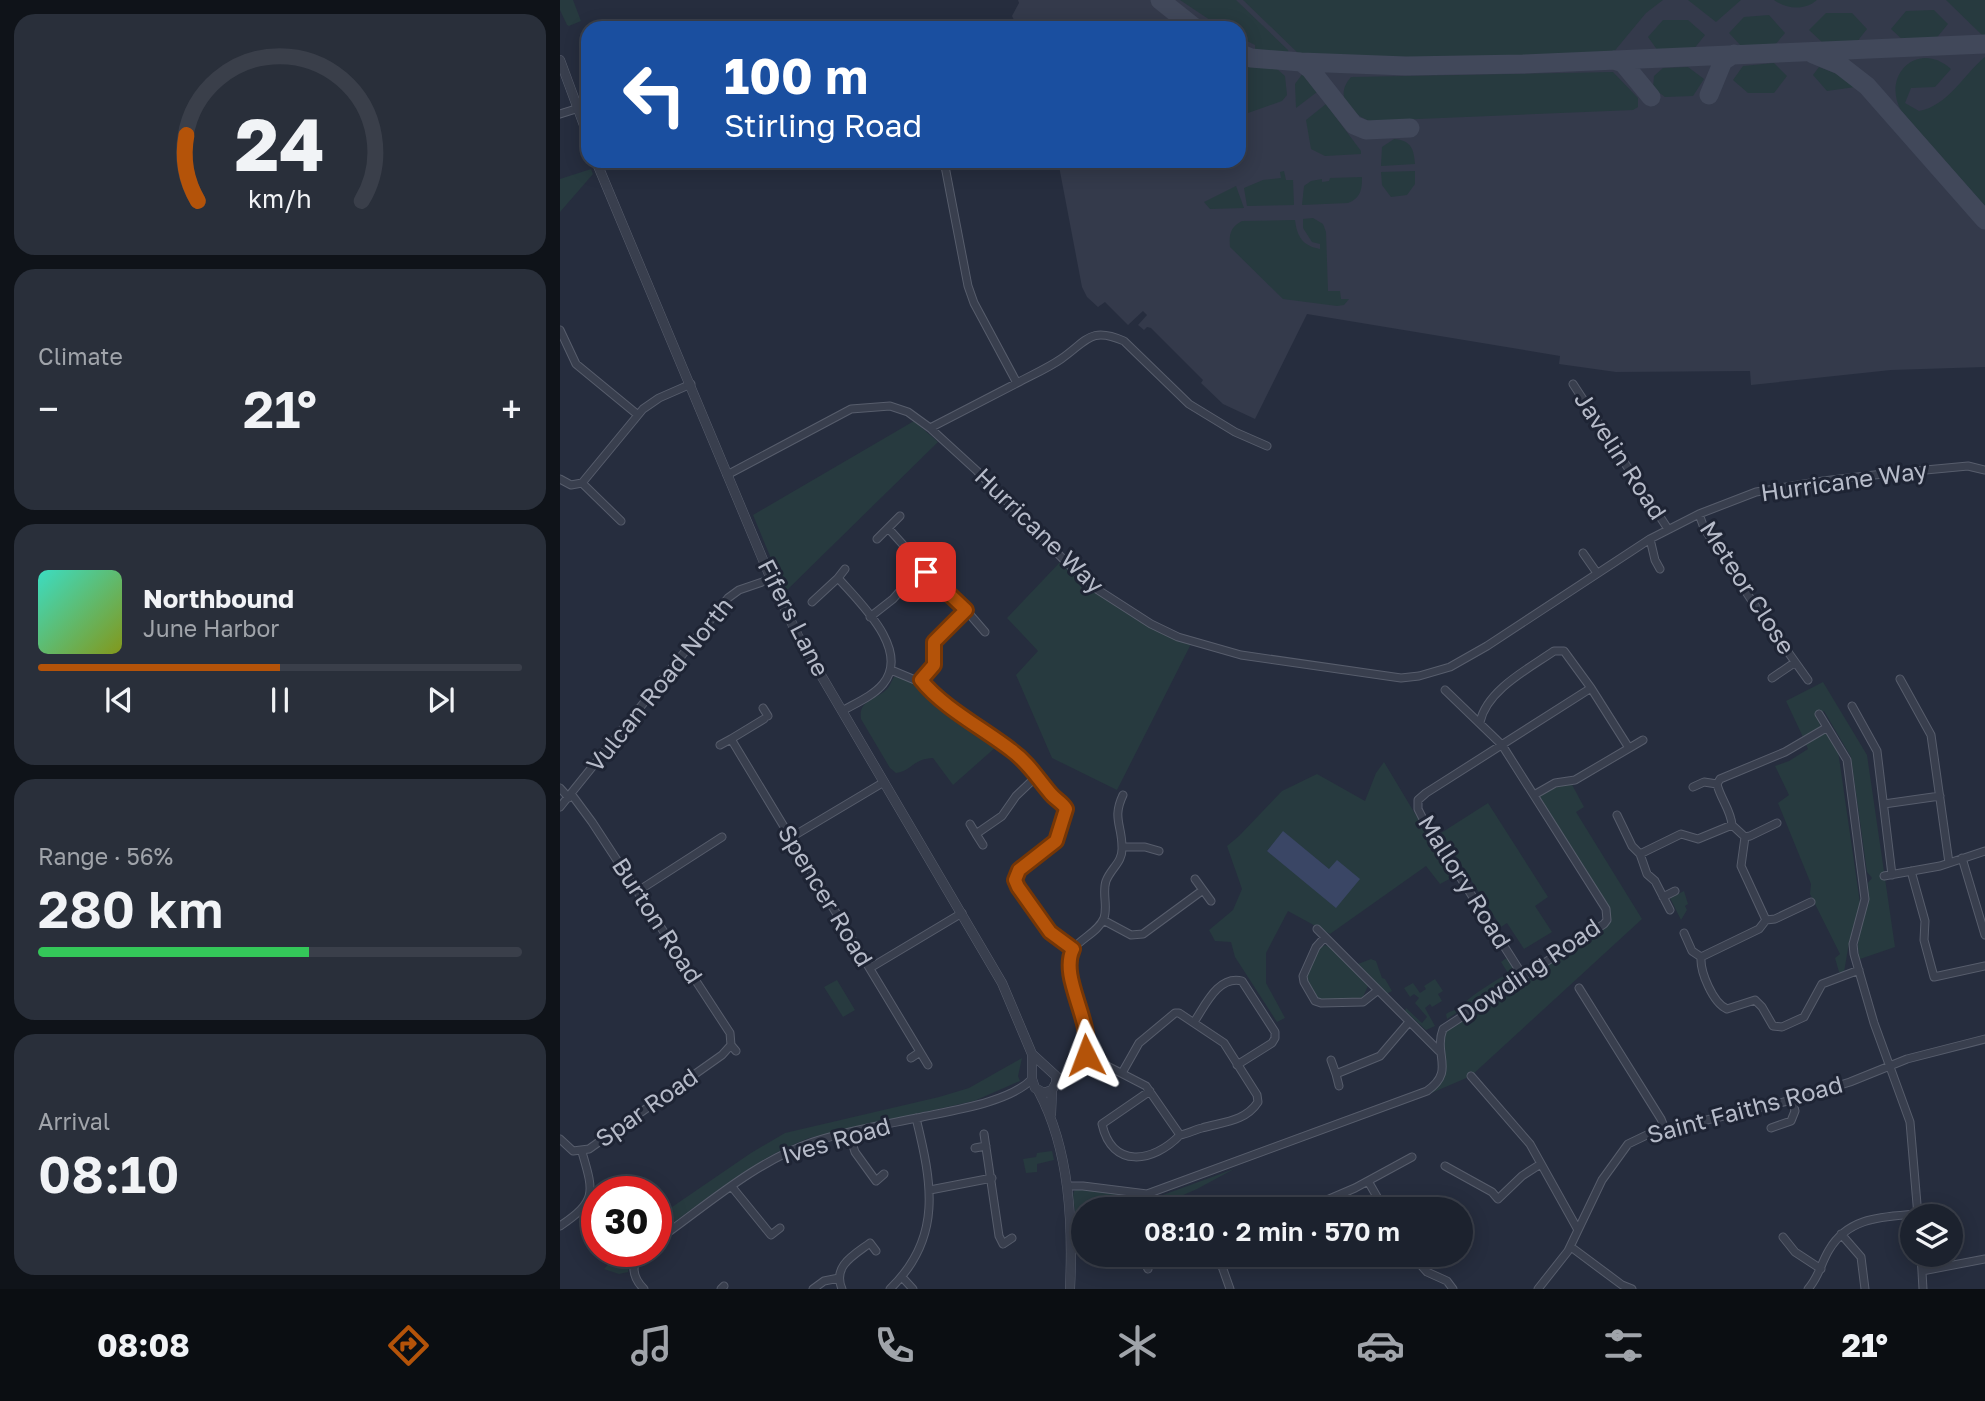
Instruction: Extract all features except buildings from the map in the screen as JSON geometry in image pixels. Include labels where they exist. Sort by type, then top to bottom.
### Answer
[{"type":"street","points":[[560,60],[581,114]]},
{"type":"street","points":[[560,114],[579,108]]},
{"type":"street","name":"Fifers Lane","points":[[599,168],[771,579],[798,636],[1006,991],[1032,1054],[1035,1084],[1051,1116],[1066,1186],[1070,1289]]},
{"type":"street","points":[[945,168],[968,286],[974,303],[1017,383]]},
{"type":"street","points":[[560,330],[570,343],[576,364],[638,415]]},
{"type":"street","points":[[930,428],[1062,358],[1089,336],[1105,334],[1124,341],[1189,404],[1235,432],[1267,446]]},
{"type":"street","points":[[560,479],[571,485],[582,483],[648,405],[691,384]]},
{"type":"street","name":"Javelin Road","points":[[1573,384],[1668,529]]},
{"type":"street","name":"Hurricane Way","points":[[727,475],[850,409],[890,406],[908,412],[930,428],[1095,588],[1122,607],[1178,637],[1241,655],[1401,678],[1450,667],[1487,646],[1650,539],[1699,514],[1756,492],[1822,481],[1951,468],[1985,470]]},
{"type":"street","points":[[582,483],[621,521]]},
{"type":"street","name":"Meteor Close","points":[[1699,514],[1704,528],[1808,680]]},
{"type":"street","points":[[877,540],[900,516]]},
{"type":"street","points":[[888,528],[915,558],[920,571]]},
{"type":"street","points":[[1650,539],[1660,569]]},
{"type":"street","points":[[1583,553],[1597,573]]},
{"type":"street","points":[[812,602],[845,569]]},
{"type":"street","points":[[920,571],[926,572],[985,632]]},
{"type":"street","points":[[870,617],[889,603],[920,571]]},
{"type":"street","points":[[838,578],[858,600],[890,646],[891,670],[882,686],[875,692],[842,711]]},
{"type":"street","name":"Vulcan Road North","points":[[560,807],[728,598],[739,590],[771,579]]},
{"type":"street","points":[[921,680],[934,665],[934,642],[966,610]]},
{"type":"street","points":[[1480,722],[1493,695],[1559,649],[1573,654],[1629,748]]},
{"type":"street","name":"Meteor Close","points":[[1772,678],[1794,663]]},
{"type":"street","points":[[891,670],[921,680],[951,707],[1012,750],[1038,775],[1066,809],[1054,844],[1019,870],[1015,880],[1050,932],[1073,949]]},
{"type":"street","points":[[1900,679],[1931,736],[1949,863]]},
{"type":"street","points":[[1502,745],[1591,688]]},
{"type":"street","name":"Dowding Road","points":[[1066,1186],[1147,1194],[1427,1091],[1440,1079],[1443,1070],[1439,1040],[1443,1029],[1604,924],[1608,914],[1502,745],[1480,722],[1466,715],[1445,690]]},
{"type":"street","points":[[1852,706],[1877,751],[1884,804],[1888,876],[1949,863],[1985,851]]},
{"type":"street","points":[[720,745],[766,717],[763,708]]},
{"type":"street","points":[[1819,714],[1847,760],[1865,899],[1853,944],[1874,1023],[1910,1122],[1917,1204]]},
{"type":"street","points":[[1717,784],[1725,775],[1786,752],[1826,728]]},
{"type":"street","name":"Spencer Road","points":[[731,739],[928,1065]]},
{"type":"street","points":[[1534,795],[1555,783],[1575,780],[1643,740]]},
{"type":"street","name":"Mallory Road","points":[[1502,745],[1426,793],[1418,800],[1418,809],[1523,976]]},
{"type":"street","points":[[976,834],[1002,816],[1016,796],[1038,775]]},
{"type":"street","points":[[790,838],[884,782]]},
{"type":"street","points":[[1693,787],[1704,782],[1717,784]]},
{"type":"street","points":[[1717,784],[1732,825],[1745,836]]},
{"type":"street","name":"Burton Road","points":[[560,788],[570,796],[638,891],[730,1033],[734,1048]]},
{"type":"street","points":[[1074,1066],[1039,1069],[1035,1084],[1054,1087],[1086,1055],[1084,1020],[1068,964],[1073,949],[1103,920],[1106,910],[1104,889],[1118,863],[1122,847],[1116,818],[1117,807],[1123,795]]},
{"type":"street","points":[[1884,804],[1940,796]]},
{"type":"street","points":[[1617,815],[1618,825],[1640,854],[1647,874],[1655,881],[1670,910]]},
{"type":"street","points":[[1745,836],[1766,824],[1777,823]]},
{"type":"street","points":[[970,824],[983,845]]},
{"type":"street","points":[[1640,854],[1677,836],[1686,835],[1698,839],[1732,825]]},
{"type":"street","points":[[1745,836],[1741,866],[1766,920]]},
{"type":"street","points":[[638,891],[722,837]]},
{"type":"street","points":[[1122,847],[1145,844],[1159,851]]},
{"type":"street","points":[[1962,858],[1985,935]]},
{"type":"street","points":[[1911,871],[1925,921],[1924,940],[1934,978],[1982,967]]},
{"type":"street","points":[[1195,879],[1211,901]]},
{"type":"street","points":[[1103,920],[1138,936],[1203,890]]},
{"type":"street","points":[[1664,897],[1675,891]]},
{"type":"street","points":[[1766,920],[1771,921],[1792,906],[1811,902]]},
{"type":"street","points":[[870,968],[962,913]]},
{"type":"street","points":[[1701,957],[1759,929],[1766,920]]},
{"type":"street","points":[[1317,929],[1439,1051]]},
{"type":"street","points":[[1684,933],[1686,946],[1701,957]]},
{"type":"street","points":[[1325,937],[1316,947],[1303,976],[1315,1001],[1363,1002],[1377,991]]},
{"type":"street","points":[[1701,957],[1701,968],[1719,1004],[1727,1009],[1755,1000],[1762,1007],[1769,1022],[1777,1027],[1804,1017],[1822,984],[1859,970]]},
{"type":"street","points":[[1194,1022],[1217,989],[1233,979],[1242,981],[1275,1032],[1275,1038],[1272,1043],[1237,1065]]},
{"type":"street","points":[[1579,988],[1665,1129]]},
{"type":"street","points":[[1122,1073],[1139,1043],[1175,1013],[1179,1013],[1219,1038],[1257,1095],[1258,1105],[1233,1122],[1203,1127],[1180,1135],[1153,1154],[1127,1157],[1117,1152],[1102,1124],[1150,1091]]},
{"type":"street","points":[[1336,1074],[1380,1056],[1409,1022]]},
{"type":"street","points":[[1426,1038],[1443,1029]]},
{"type":"street","name":"Saint Faiths Road","points":[[1538,1289],[1559,1266],[1571,1247],[1602,1180],[1628,1144],[1665,1129],[1792,1100],[1850,1082],[1890,1065],[1985,1039]]},
{"type":"street","name":"Spar Road","points":[[560,1139],[573,1151],[582,1152],[734,1048]]},
{"type":"street","points":[[911,1058],[920,1052]]},
{"type":"street","name":"Fifers Lane","points":[[1032,1054],[1056,1076],[1051,1116]]},
{"type":"street","points":[[1086,1055],[1140,1082],[1150,1091],[1180,1135]]},
{"type":"street","points":[[1331,1060],[1339,1086]]},
{"type":"street","points":[[1471,1076],[1530,1144],[1539,1165],[1578,1230]]},
{"type":"street","name":"Ives Road","points":[[672,1230],[757,1168],[793,1150],[849,1133],[963,1109],[1035,1084]]},
{"type":"street","points":[[1771,1128],[1791,1121],[1795,1111],[1792,1100]]},
{"type":"street","name":"Ives Road","points":[[890,1289],[912,1264],[927,1231],[929,1190],[916,1118]]},
{"type":"street","points":[[849,1133],[855,1152],[876,1181]]},
{"type":"street","points":[[984,1134],[997,1228],[1003,1244]]},
{"type":"street","points":[[975,1148],[986,1146]]},
{"type":"street","points":[[560,1226],[583,1209],[588,1201],[590,1182],[582,1152]]},
{"type":"street","points":[[1333,1197],[1412,1157]]},
{"type":"street","points":[[1448,1170],[1492,1192],[1498,1199],[1522,1176],[1539,1165]]},
{"type":"street","points":[[868,1187],[884,1174]]},
{"type":"street","points":[[929,1190],[992,1178]]},
{"type":"street","points":[[1368,1181],[1377,1197]]},
{"type":"street","points":[[732,1187],[771,1234]]},
{"type":"street","points":[[1808,1289],[1829,1250],[1842,1234],[1872,1218],[1900,1216]]},
{"type":"street","points":[[763,1240],[780,1228]]},
{"type":"street","points":[[1842,1234],[1861,1257],[1865,1289]]},
{"type":"street","points":[[864,1236],[876,1251]]},
{"type":"street","points":[[1783,1237],[1795,1252],[1821,1269]]},
{"type":"street","points":[[995,1250],[1012,1238]]},
{"type":"street","points":[[842,1289],[840,1272],[847,1261],[870,1243]]},
{"type":"street","points":[[1571,1247],[1622,1285],[1632,1289]]},
{"type":"street","points":[[1922,1271],[1985,1259]]},
{"type":"street","points":[[635,1267],[636,1280],[645,1289]]},
{"type":"street","points":[[1222,1267],[1230,1289]]},
{"type":"street","points":[[1423,1267],[1427,1272],[1447,1281],[1453,1289]]},
{"type":"street","points":[[1922,1267],[1923,1289]]},
{"type":"street","points":[[902,1277],[913,1289]]},
{"type":"street","points":[[813,1289],[824,1281],[839,1278]]},
{"type":"shaded area","points":[[1018,0],[1985,0],[1985,367],[1891,370],[1751,385],[1750,371],[1616,372],[1559,364],[1560,356],[1307,314],[1255,419],[1223,404],[1151,328],[1144,330],[1138,325],[1147,315],[1143,311],[1128,325],[1105,302],[1098,307],[1087,297],[1082,287],[1059,168],[1246,168],[1246,21],[1014,21],[1012,16]]},
{"type":"green space","points":[[560,0],[573,0],[581,21],[567,25],[560,10]]},
{"type":"green space","points":[[1180,0],[1236,0],[1289,54],[1255,50],[1255,45],[1246,40],[1246,21],[1212,21]]},
{"type":"green space","points":[[1243,0],[1663,0],[1646,13],[1612,54],[1448,59],[1300,55]]},
{"type":"green space","points":[[1688,0],[1741,0],[1716,22]]},
{"type":"green space","points":[[1774,0],[1817,0],[1807,6],[1795,8]]},
{"type":"green space","points":[[1946,0],[1985,0],[1985,36],[1982,35]]},
{"type":"green space","points":[[1934,10],[1948,24],[1934,41],[1904,41],[1891,29],[1906,11]]},
{"type":"green space","points":[[1826,13],[1852,13],[1867,29],[1856,43],[1824,44],[1809,30]]},
{"type":"green space","points":[[1769,15],[1785,33],[1774,46],[1743,48],[1729,33],[1744,17]]},
{"type":"green space","points":[[1663,20],[1688,20],[1705,35],[1693,50],[1658,51],[1648,37]]},
{"type":"green space","points":[[1985,57],[1985,206],[1902,112],[1896,99],[1896,86],[1899,75],[1915,60],[1926,58],[1939,61],[1951,69],[1935,87],[1911,88],[1905,103],[1919,111],[1929,108],[1947,96]]},
{"type":"green space","points":[[1774,63],[1787,76],[1774,93],[1748,93],[1733,80],[1743,66]]},
{"type":"green space","points":[[1246,67],[1277,69],[1285,76],[1287,95],[1282,101],[1248,113]]},
{"type":"green space","points":[[1688,67],[1704,79],[1693,96],[1665,97],[1653,88],[1654,76],[1663,68]]},
{"type":"green space","points":[[1819,67],[1847,78],[1855,87],[1827,91],[1813,75]]},
{"type":"green space","points":[[1613,72],[1638,98],[1638,107],[1633,110],[1370,121],[1350,109],[1344,97],[1346,84],[1351,77]]},
{"type":"green space","points":[[1303,73],[1317,92],[1296,108],[1295,84]]},
{"type":"green space","points":[[1326,104],[1361,154],[1325,156],[1311,149],[1306,120]]},
{"type":"green space","points":[[1394,139],[1408,143],[1414,154],[1415,164],[1381,166],[1382,147]]},
{"type":"green space","points":[[591,169],[593,174],[560,212],[560,179]]},
{"type":"green space","points":[[1284,171],[1286,180],[1293,180],[1294,205],[1247,206],[1244,188],[1263,180],[1281,178],[1280,172]]},
{"type":"green space","points":[[1415,171],[1415,184],[1407,195],[1391,197],[1382,185],[1381,172]]},
{"type":"green space","points":[[1362,177],[1360,193],[1348,203],[1302,205],[1304,186],[1311,181]]},
{"type":"green space","points":[[1236,186],[1244,208],[1210,209],[1204,202]]},
{"type":"green space","points":[[1313,218],[1323,224],[1326,232],[1328,291],[1340,291],[1341,299],[1349,299],[1344,305],[1283,299],[1230,247],[1231,232],[1242,221],[1295,220],[1302,240],[1309,246],[1320,249],[1320,244],[1312,242],[1303,228],[1303,219]]},
{"type":"green space","points":[[914,421],[938,442],[785,592],[753,515]]},
{"type":"green space","points":[[1063,559],[1122,607],[1192,642],[1117,790],[1052,758],[1016,675],[1038,651],[1007,618]]},
{"type":"green space","points":[[899,676],[919,685],[997,746],[953,785],[933,758],[921,760],[896,773],[890,768],[861,719],[862,707],[884,692],[894,677]]},
{"type":"green space","points":[[1823,682],[1867,755],[1895,947],[1860,959],[1858,940],[1867,902],[1868,883],[1872,878],[1867,872],[1851,757],[1824,711],[1819,714],[1820,727],[1803,737],[1786,701]]},
{"type":"green space","points":[[1823,731],[1829,732],[1837,744],[1860,903],[1844,972],[1839,972],[1835,958],[1840,954],[1810,894],[1811,884],[1778,803],[1789,795],[1775,766],[1808,749],[1805,742]]},
{"type":"green space","points":[[1384,762],[1453,877],[1440,884],[1426,866],[1330,934],[1288,911],[1266,953],[1266,983],[1285,1018],[1277,1022],[1235,957],[1231,942],[1215,941],[1209,930],[1233,910],[1242,889],[1227,846],[1282,791],[1317,774],[1365,801],[1376,773]],"holes":[[[1283,832],[1329,869],[1267,851]]]},
{"type":"green space","points":[[1570,781],[1584,807],[1576,812],[1642,919],[1471,1076],[1429,1094],[1440,1078],[1443,1029],[1604,924],[1608,914],[1534,795],[1555,783]]},
{"type":"green space","points":[[1488,803],[1548,897],[1535,906],[1552,932],[1524,949],[1507,923],[1501,927],[1441,833]]},
{"type":"green space","points":[[1684,891],[1688,904],[1681,920],[1670,898]]},
{"type":"green space","points":[[1325,945],[1368,986],[1362,999],[1319,999],[1310,987],[1306,979],[1306,969],[1314,955]]},
{"type":"green space","points":[[1371,959],[1376,961],[1382,978],[1392,991],[1386,994],[1358,964]]},
{"type":"green space","points":[[1510,959],[1516,967],[1516,974],[1447,1019],[1446,1014],[1508,973],[1501,962]]},
{"type":"green space","points":[[1435,979],[1443,991],[1438,994],[1442,1001],[1425,1008],[1435,1026],[1426,1030],[1405,1011],[1406,1008],[1422,1023],[1427,1017],[1415,1003],[1419,998],[1414,994],[1410,997],[1404,988],[1413,983],[1420,993],[1426,989],[1424,986]]},
{"type":"green space","points":[[837,980],[855,1010],[843,1017],[824,987]]},
{"type":"green space","points":[[1022,1058],[1018,1076],[1020,1081],[974,1101],[809,1138],[788,1147],[749,1169],[672,1224],[672,1207],[785,1133],[969,1088]]},
{"type":"green space","points":[[1052,1151],[1054,1160],[1037,1164],[1037,1172],[1026,1173],[1023,1159]]},
{"type":"green space","points":[[1234,1169],[1179,1197],[1152,1197]]},
{"type":"green space","points":[[1078,1189],[1137,1197],[1073,1197],[1074,1191]]},
{"type":"green space","points":[[628,1267],[628,1272],[619,1274],[604,1269]]},
{"type":"water","points":[[1283,831],[1329,869],[1337,860],[1360,879],[1336,908],[1267,851]]},
{"type":"taxiway","points":[[1160,0],[1186,21]]},
{"type":"taxiway","points":[[1246,56],[1301,62],[1406,66],[1523,64],[1985,44]]},
{"type":"taxiway","points":[[1709,95],[1723,61],[1734,54]]},
{"type":"taxiway","points":[[1813,54],[1840,65],[1867,86],[1985,220]]},
{"type":"taxiway","points":[[1614,60],[1623,63],[1651,97]]},
{"type":"taxiway","points":[[1301,62],[1310,69],[1354,125],[1366,130],[1410,128]]},
{"type":"route","points":[[926,572],[966,610],[937,637],[933,648],[934,665],[921,680],[951,707],[1012,750],[1038,775],[1066,809],[1054,844],[1019,870],[1015,880],[1050,932],[1073,949],[1068,964],[1069,973],[1084,1020],[1086,1055]]}]
